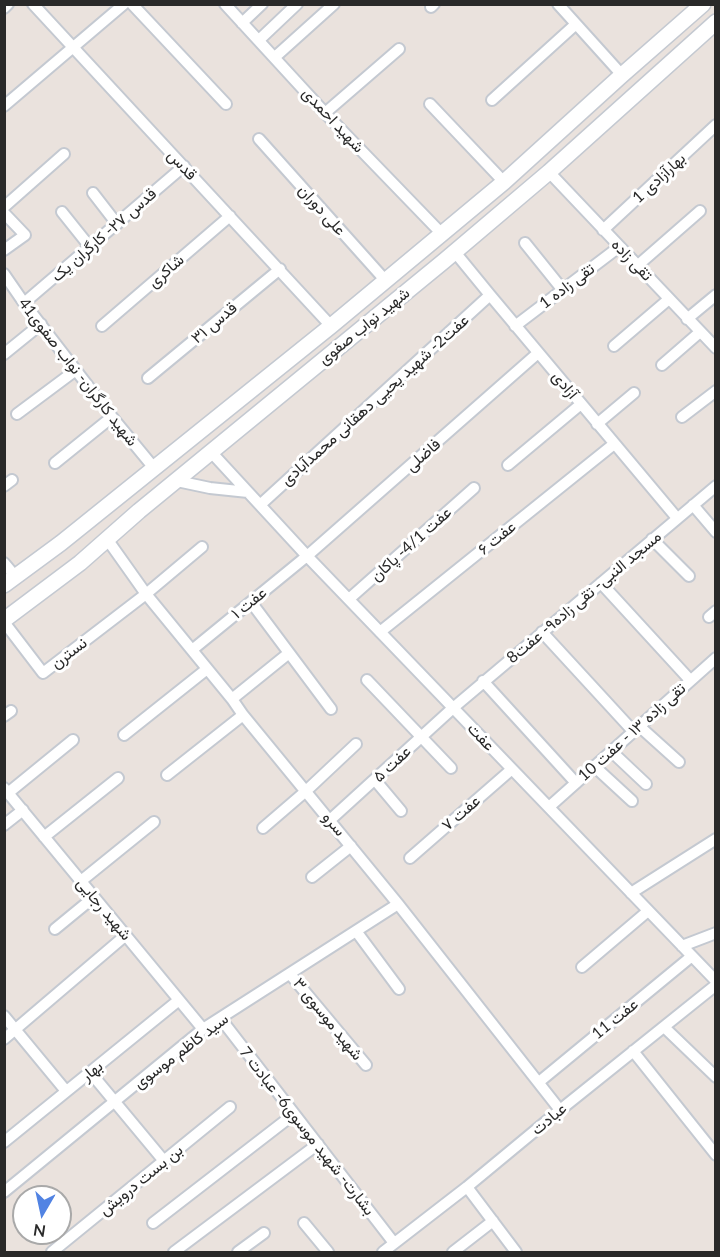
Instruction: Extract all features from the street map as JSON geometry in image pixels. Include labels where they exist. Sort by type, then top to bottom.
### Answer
[{"type":"main road","name":"شهید نواب صفوی","points":[[10,581],[61,543],[442,234],[504,182],[703,4]]},
{"type":"main road","name":"شهید نواب صفوی","points":[[4,621],[80,563],[549,172],[716,22]]},
{"type":"main road","points":[[61,543],[61,553],[68,561],[80,563]]},
{"type":"main road","points":[[37,561],[49,563],[55,571],[51,585]]},
{"type":"street","points":[[4,8],[8,4]]},
{"type":"street","name":"قدس","points":[[33,4],[331,326]]},
{"type":"street","points":[[4,106],[124,4]]},
{"type":"street","points":[[132,4],[226,105]]},
{"type":"street","name":"شهید احمدی","points":[[225,4],[325,113],[442,234]]},
{"type":"street","points":[[242,23],[262,4]]},
{"type":"street","points":[[259,40],[297,4]]},
{"type":"street","points":[[274,57],[334,4]]},
{"type":"street","points":[[558,4],[622,75]]},
{"type":"street","points":[[492,100],[576,24]]},
{"type":"street","points":[[325,113],[399,49]]},
{"type":"street","points":[[430,104],[504,182]]},
{"type":"street","name":"بهارآزادی 1","points":[[603,230],[716,125]]},
{"type":"street","name":"علی دوران","points":[[259,140],[385,280]]},
{"type":"street","points":[[4,207],[64,154]]},
{"type":"street","name":"قدس ۲۷- کارگران یک","points":[[24,303],[184,166]]},
{"type":"street","name":"تقی زاده","points":[[549,172],[716,348]]},
{"type":"street","points":[[93,193],[117,224]]},
{"type":"street","points":[[637,266],[700,211]]},
{"type":"street","points":[[62,212],[90,247]]},
{"type":"street","points":[[4,213],[25,236],[4,250]]},
{"type":"street","name":"شاکری","points":[[102,326],[230,216]]},
{"type":"street","points":[[525,243],[562,289]]},
{"type":"street","name":"تقی زاده 1","points":[[515,326],[619,247]]},
{"type":"street","name":"آزادی","points":[[454,251],[677,518]]},
{"type":"street","name":"قدس ۳۱","points":[[148,378],[280,269]]},
{"type":"street","name":"شهید کارگران- نواب صفوی41","points":[[6,282],[154,468]]},
{"type":"street","name":"عفت2- شهید یحیی دهقانی محمدآبادی","points":[[260,505],[490,295]]},
{"type":"street","points":[[687,319],[716,295]]},
{"type":"street","points":[[614,346],[669,299]]},
{"type":"street","points":[[4,354],[41,324]]},
{"type":"street","points":[[662,365],[700,332]]},
{"type":"street","name":"فاضلی","points":[[308,556],[538,353]]},
{"type":"street","points":[[17,414],[76,370]]},
{"type":"street","points":[[682,417],[716,391]]},
{"type":"street","points":[[597,423],[634,393]]},
{"type":"street","points":[[508,465],[580,404]]},
{"type":"street","points":[[55,463],[112,417]]},
{"type":"street","name":"عفت ۶","points":[[380,632],[614,444]]},
{"type":"street","name":"عفت","points":[[212,453],[380,632],[716,981]]},
{"type":"street","points":[[177,481],[210,488],[248,492]]},
{"type":"street","name":"مسجد النبی- تقی زاده۹- عفت8","points":[[453,708],[716,486]]},
{"type":"street","name":"عفت 4/1- پاکان","points":[[349,599],[474,488]]},
{"type":"street","points":[[693,505],[716,532]]},
{"type":"street","name":"سرو","points":[[107,539],[146,594],[398,903],[560,1110]]},
{"type":"street","points":[[652,539],[688,576]]},
{"type":"street","points":[[146,594],[202,547]]},
{"type":"street","name":"عفت ۱","points":[[192,650],[308,556]]},
{"type":"street","points":[[4,563],[10,581]]},
{"type":"street","points":[[601,583],[690,680]]},
{"type":"street","name":"نسترن","points":[[4,621],[43,674],[146,594]]},
{"type":"street","points":[[251,602],[331,709]]},
{"type":"street","points":[[542,632],[636,729],[679,762]]},
{"type":"street","points":[[232,699],[289,653]]},
{"type":"street","name":"تقی زاده ۱۳ - عفت 10","points":[[549,807],[715,660]]},
{"type":"street","points":[[124,735],[207,669]]},
{"type":"street","points":[[367,680],[451,768]]},
{"type":"street","points":[[483,681],[576,783]]},
{"type":"street","name":"عفت ۵","points":[[330,820],[453,708]]},
{"type":"street","points":[[167,775],[243,715]]},
{"type":"street","points":[[6,791],[73,740]]},
{"type":"street","points":[[263,828],[356,744]]},
{"type":"street","points":[[611,751],[646,784]]},
{"type":"street","points":[[594,766],[632,801]]},
{"type":"street","name":"عفت ۷","points":[[410,858],[512,769]]},
{"type":"street","points":[[44,837],[118,777]]},
{"type":"street","points":[[375,780],[401,811]]},
{"type":"street","name":"شهید رجایی","points":[[6,791],[203,1029]]},
{"type":"street","points":[[4,825],[23,810]]},
{"type":"street","points":[[81,881],[154,822]]},
{"type":"street","points":[[631,893],[716,839]]},
{"type":"street","points":[[312,877],[351,846]]},
{"type":"street","points":[[55,929],[94,897]]},
{"type":"street","name":"سید کاظم موسوی","points":[[4,1192],[203,1029],[398,903]]},
{"type":"street","points":[[582,967],[648,911]]},
{"type":"street","points":[[356,931],[399,989]]},
{"type":"street","points":[[682,946],[716,933]]},
{"type":"street","points":[[4,1039],[126,935]]},
{"type":"street","name":"عفت 11","points":[[539,1082],[692,956]]},
{"type":"street","name":"شهید موسوی ۳","points":[[290,974],[366,1065]]},
{"type":"street","name":"عبادت","points":[[383,1252],[468,1187],[716,985]]},
{"type":"street","name":"بهار","points":[[4,1142],[179,1000]]},
{"type":"street","points":[[4,1016],[66,1091]]},
{"type":"street","name":"بشارت- شهید موسوی6- عبادت 7","points":[[221,1019],[394,1244]]},
{"type":"street","points":[[664,1026],[716,1077]]},
{"type":"street","points":[[633,1051],[716,1155]]},
{"type":"street","points":[[90,1072],[164,1161]]},
{"type":"street","name":"بن بست درویش","points":[[52,1252],[230,1107]]},
{"type":"street","points":[[153,1223],[294,1114]]},
{"type":"street","points":[[174,1252],[318,1144]]},
{"type":"street","points":[[468,1187],[516,1252]]},
{"type":"street","points":[[453,1252],[494,1221]]},
{"type":"street","points":[[304,1223],[328,1252]]},
{"type":"street","points":[[238,1252],[264,1233]]}]
